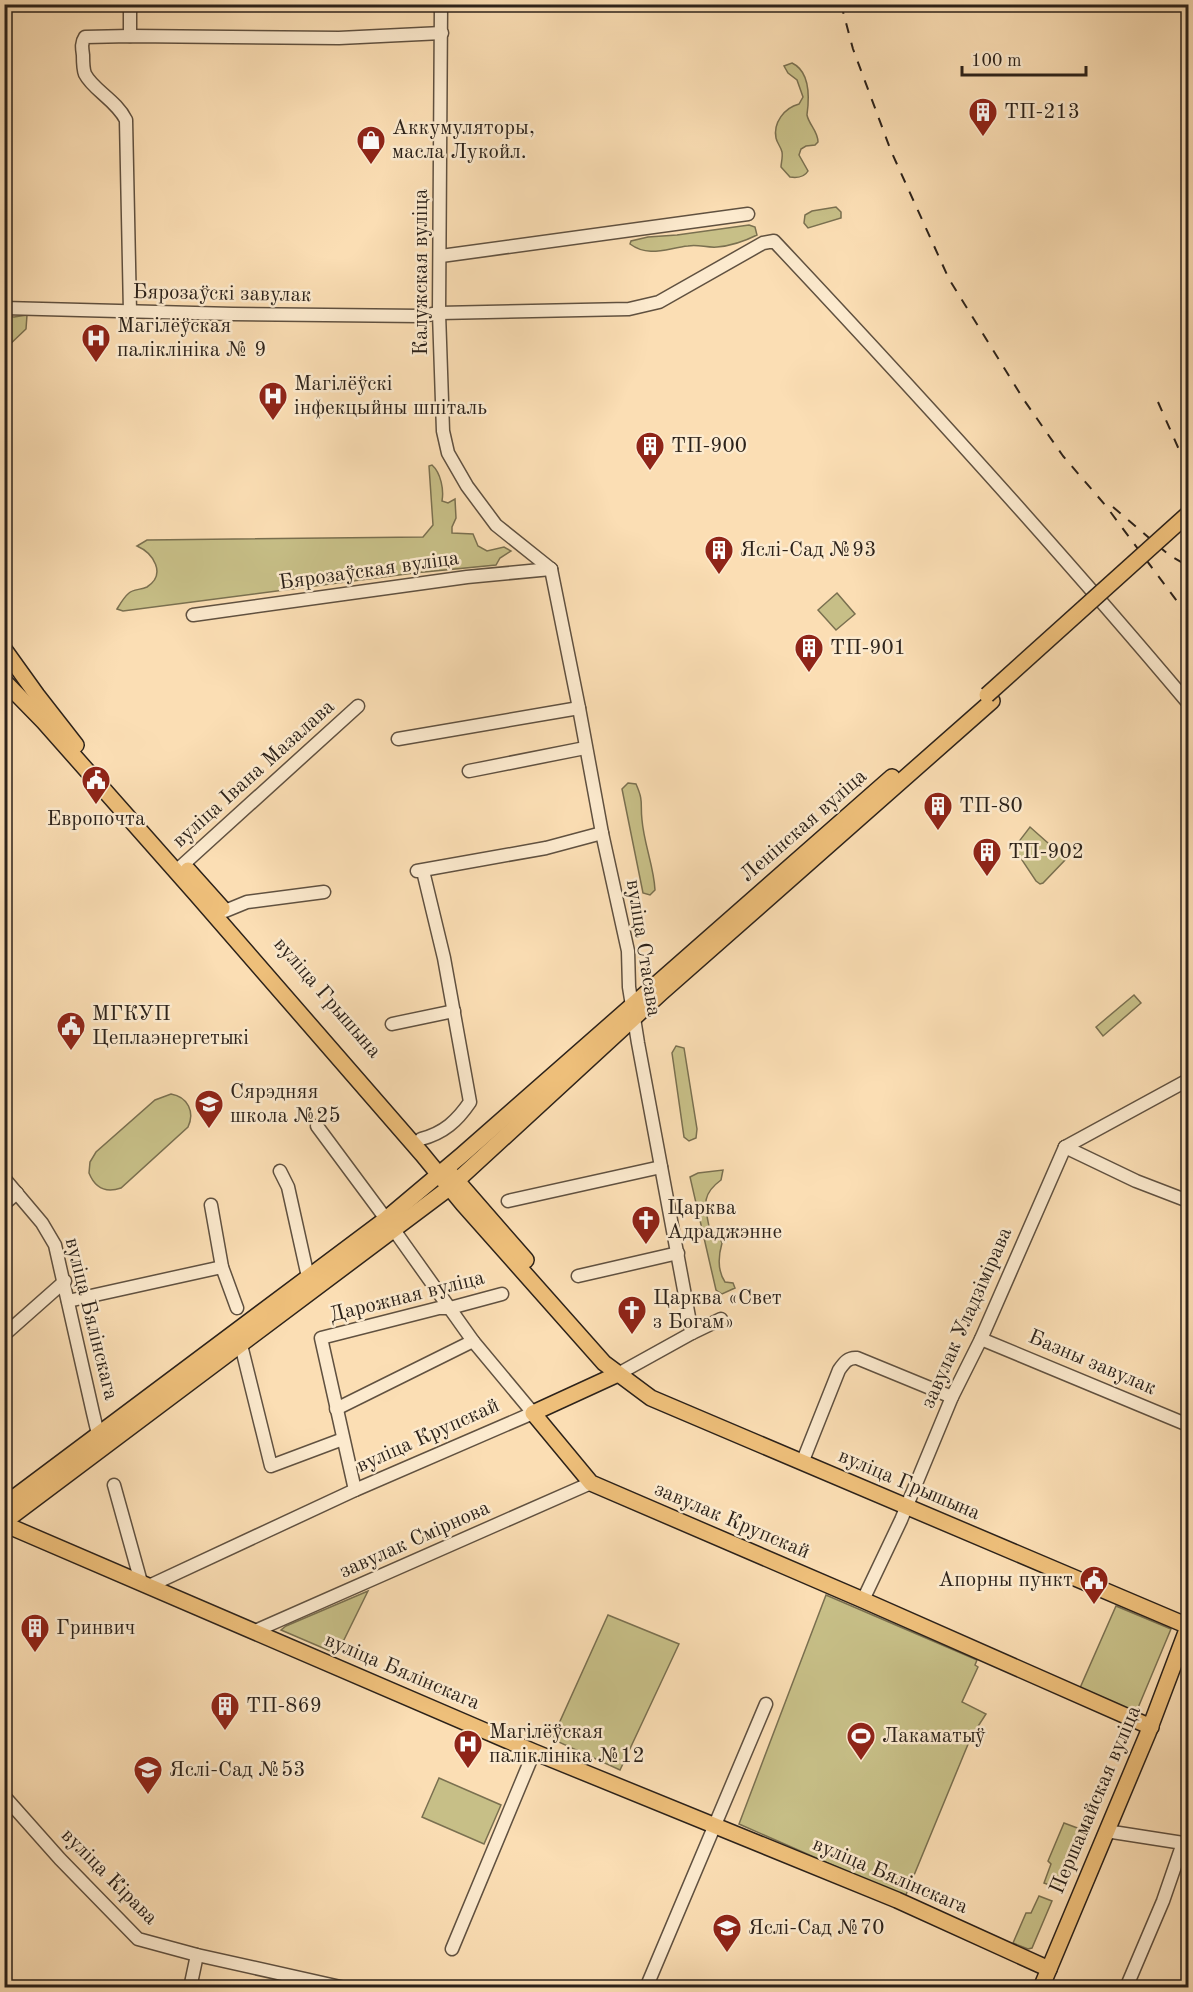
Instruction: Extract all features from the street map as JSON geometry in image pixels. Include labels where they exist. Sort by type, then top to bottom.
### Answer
[{"type":"main road","name":"Ленінская вуліца","points":[[990,698],[1188,514]]},
{"type":"main road","name":"Ленінская вуліца","points":[[442,1172],[634,1011],[1188,526]]},
{"type":"main road","name":"вуліца Грышына","points":[[4,649],[83,753],[179,868],[442,1172],[610,1356],[618,1374],[651,1398],[1188,1627]]},
{"type":"main road","name":"вуліца Грышына","points":[[4,681],[179,868],[225,911],[421,1139],[442,1172]]},
{"type":"main road","name":"Ленінская вуліца","points":[[453,1184],[634,1011]]},
{"type":"main road","points":[[4,1505],[241,1345],[390,1224],[442,1172]]},
{"type":"main road","points":[[4,1523],[102,1440],[308,1277],[453,1184]]},
{"type":"main road","name":"вуліца Крупскай","points":[[533,1413],[618,1374]]},
{"type":"main road","name":"завулак Крупскай","points":[[533,1413],[591,1483],[1151,1727]]},
{"type":"main road","name":"вуліца Бялінскага","points":[[4,1523],[534,1752],[897,1900],[1049,1969]]},
{"type":"main road","name":"Першамайская вуліца","points":[[1041,1988],[1151,1727],[1188,1627]]},
{"type":"street","points":[[130,4],[130,36]]},
{"type":"street","name":"Калужская вуліца","points":[[441,4],[439,313],[443,431],[448,453],[466,486],[496,525],[551,570]]},
{"type":"street","points":[[130,312],[126,120],[117,105],[88,79],[84,72],[82,47],[85,37],[329,38],[442,33]]},
{"type":"street","points":[[441,256],[748,214]]},
{"type":"street","name":"Бярозаўскі завулак","points":[[4,308],[421,316],[439,313],[629,309],[659,302],[763,243],[774,241],[1123,624],[1188,703]]},
{"type":"street","name":"Бярозаўская вуліца","points":[[193,615],[467,577],[551,570]]},
{"type":"street","name":"вуліца Стасава","points":[[551,570],[602,833],[628,951],[629,987],[692,1333]]},
{"type":"street","name":"вуліца Iвана Мазалава","points":[[179,868],[358,706]]},
{"type":"street","points":[[398,739],[579,708]]},
{"type":"street","points":[[469,771],[585,748]]},
{"type":"street","points":[[421,1139],[443,1131],[459,1119],[470,1102],[444,958],[420,871],[546,848],[602,833]]},
{"type":"street","points":[[225,911],[247,902],[324,892]]},
{"type":"street","points":[[392,1024],[454,1011]]},
{"type":"street","points":[[1065,1147],[1188,1080]]},
{"type":"street","name":"завулак Крупскай","points":[[317,1126],[473,1341],[533,1413]]},
{"type":"street","points":[[1065,1147],[1136,1181],[1188,1201]]},
{"type":"street","name":"завулак Уладзімірава","points":[[863,1600],[1065,1147]]},
{"type":"street","points":[[508,1201],[662,1167]]},
{"type":"street","points":[[280,1171],[288,1187],[308,1277]]},
{"type":"street","name":"вуліца Бялінскага","points":[[4,1178],[42,1223],[55,1245],[102,1440]]},
{"type":"street","points":[[4,1204],[17,1193]]},
{"type":"street","points":[[211,1205],[222,1267],[237,1308]]},
{"type":"street","points":[[578,1276],[678,1253]]},
{"type":"street","points":[[68,1301],[222,1267]]},
{"type":"street","points":[[4,1335],[65,1281]]},
{"type":"street","name":"Дарожная вуліца","points":[[336,1409],[321,1338],[502,1294]]},
{"type":"street","name":"вуліца Крупскай","points":[[618,1374],[721,1319]]},
{"type":"street","name":"Базны завулак","points":[[981,1339],[1188,1425]]},
{"type":"street","points":[[355,1490],[336,1409],[473,1341]]},
{"type":"street","points":[[241,1345],[271,1466],[343,1439]]},
{"type":"street","points":[[802,1463],[840,1370],[851,1358],[857,1358],[952,1397]]},
{"type":"street","name":"вуліца Крупскай","points":[[145,1584],[533,1413]]},
{"type":"street","name":"завулак Смірнова","points":[[255,1631],[591,1483]]},
{"type":"street","points":[[114,1485],[145,1584]]},
{"type":"street","points":[[646,1988],[766,1704]]},
{"type":"street","points":[[452,1949],[534,1752]]},
{"type":"street","name":"вуліца Кірава","points":[[4,1796],[74,1874],[138,1939],[299,1983],[345,1988]]},
{"type":"street","points":[[1106,1831],[1184,1843],[1163,1901],[1126,1988]]},
{"type":"street","points":[[190,1988],[197,1954]]},
{"type":"shaded area","points":[[792,63],[801,70],[806,81],[807,115],[818,142],[801,149],[799,155],[808,171],[798,177],[790,177],[781,167],[782,152],[776,132],[778,122],[784,113],[799,104],[803,97],[797,80],[788,73],[784,66]]},
{"type":"shaded area","points":[[836,207],[841,212],[841,218],[808,228],[804,223],[805,215],[812,211]]},
{"type":"shaded area","points":[[749,225],[755,227],[757,235],[722,246],[692,246],[651,251],[630,244],[631,241],[648,237]]},
{"type":"shaded area","points":[[27,315],[26,329],[5,349],[5,316]]},
{"type":"shaded area","points":[[432,465],[438,472],[441,482],[442,501],[448,503],[455,499],[456,518],[452,533],[473,534],[478,546],[487,551],[504,547],[511,551],[500,558],[496,565],[414,573],[123,611],[117,609],[129,593],[147,587],[156,576],[156,564],[143,549],[137,546],[147,540],[423,537],[433,525],[429,466]]},
{"type":"shaded area","points":[[837,593],[855,614],[836,630],[818,610]]},
{"type":"shaded area","points":[[628,783],[636,784],[641,799],[643,829],[655,890],[650,895],[643,893],[622,789]]},
{"type":"shaded area","points":[[1030,827],[1066,859],[1040,884],[1014,848]]},
{"type":"shaded area","points":[[1134,995],[1141,1003],[1103,1036],[1096,1027]]},
{"type":"shaded area","points":[[676,1046],[684,1048],[697,1129],[696,1138],[689,1141],[684,1137],[672,1053]]},
{"type":"shaded area","points":[[171,1094],[186,1102],[191,1116],[188,1127],[121,1188],[111,1190],[98,1186],[89,1173],[90,1162],[96,1152],[155,1100]]},
{"type":"shaded area","points":[[723,1170],[721,1180],[709,1192],[706,1203],[710,1232],[718,1233],[722,1243],[719,1268],[725,1282],[733,1283],[735,1288],[722,1294],[716,1290],[690,1177],[698,1173]]},
{"type":"shaded area","points":[[368,1591],[337,1654],[281,1630],[286,1626]]},
{"type":"shaded area","name":"Лакаматыў","points":[[826,1595],[977,1660],[975,1665],[978,1667],[962,1702],[986,1714],[971,1737],[905,1897],[739,1824]]},
{"type":"shaded area","points":[[1116,1606],[1171,1629],[1135,1715],[1080,1688]]},
{"type":"shaded area","points":[[608,1615],[679,1644],[620,1770],[552,1739]]},
{"type":"shaded area","points":[[439,1778],[501,1805],[484,1844],[422,1817]]},
{"type":"shaded area","points":[[1064,1823],[1082,1831],[1058,1888],[1044,1883],[1051,1864],[1048,1861]]},
{"type":"shaded area","points":[[1039,1896],[1052,1901],[1032,1948],[1028,1949],[1013,1943],[1026,1913],[1031,1913]]},
{"type":"railway","points":[[841,4],[853,49],[891,151],[949,279],[1024,400],[1063,456],[1106,506],[1188,616]]},
{"type":"railway","points":[[1158,402],[1188,470]]},
{"type":"railway","points":[[1113,507],[1169,555],[1188,566]]},
{"type":"place","name":"ТП-213","points":[[983,138]]},
{"type":"place","name":"Аккумуляторы, масла Лукойл.","points":[[371,166]]},
{"type":"place","name":"Магілёўская паліклініка № 9","points":[[96,364]]},
{"type":"place","name":"Магілёўскі інфекцыйны шпіталь","points":[[273,422]]},
{"type":"place","name":"ТП-900","points":[[650,472]]},
{"type":"place","name":"Яслі-Сад №93","points":[[719,576]]},
{"type":"place","name":"ТП-901","points":[[809,674]]},
{"type":"place","name":"Европочта","points":[[96,806]]},
{"type":"place","name":"ТП-80","points":[[938,832]]},
{"type":"place","name":"ТП-902","points":[[987,878]]},
{"type":"place","name":"МГКУП Цеплаэнергетыкі","points":[[71,1052]]},
{"type":"place","name":"Сярэдняя школа №25","points":[[209,1130]]},
{"type":"place","name":"Царква Адраджэнне","points":[[646,1246]]},
{"type":"place","name":"Царква «Свет з Богам»","points":[[632,1336]]},
{"type":"place","name":"Апорны пункт","points":[[1094,1606]]},
{"type":"place","name":"Гринвич","points":[[35,1654]]},
{"type":"place","name":"ТП-869","points":[[225,1732]]},
{"type":"place","name":"Лакаматыў","points":[[861,1762]]},
{"type":"place","name":"Магілёўская паліклініка №12","points":[[468,1770]]},
{"type":"place","name":"Яслі-Сад №53","points":[[148,1796]]},
{"type":"place","name":"Яслі-Сад №70","points":[[727,1954]]}]
